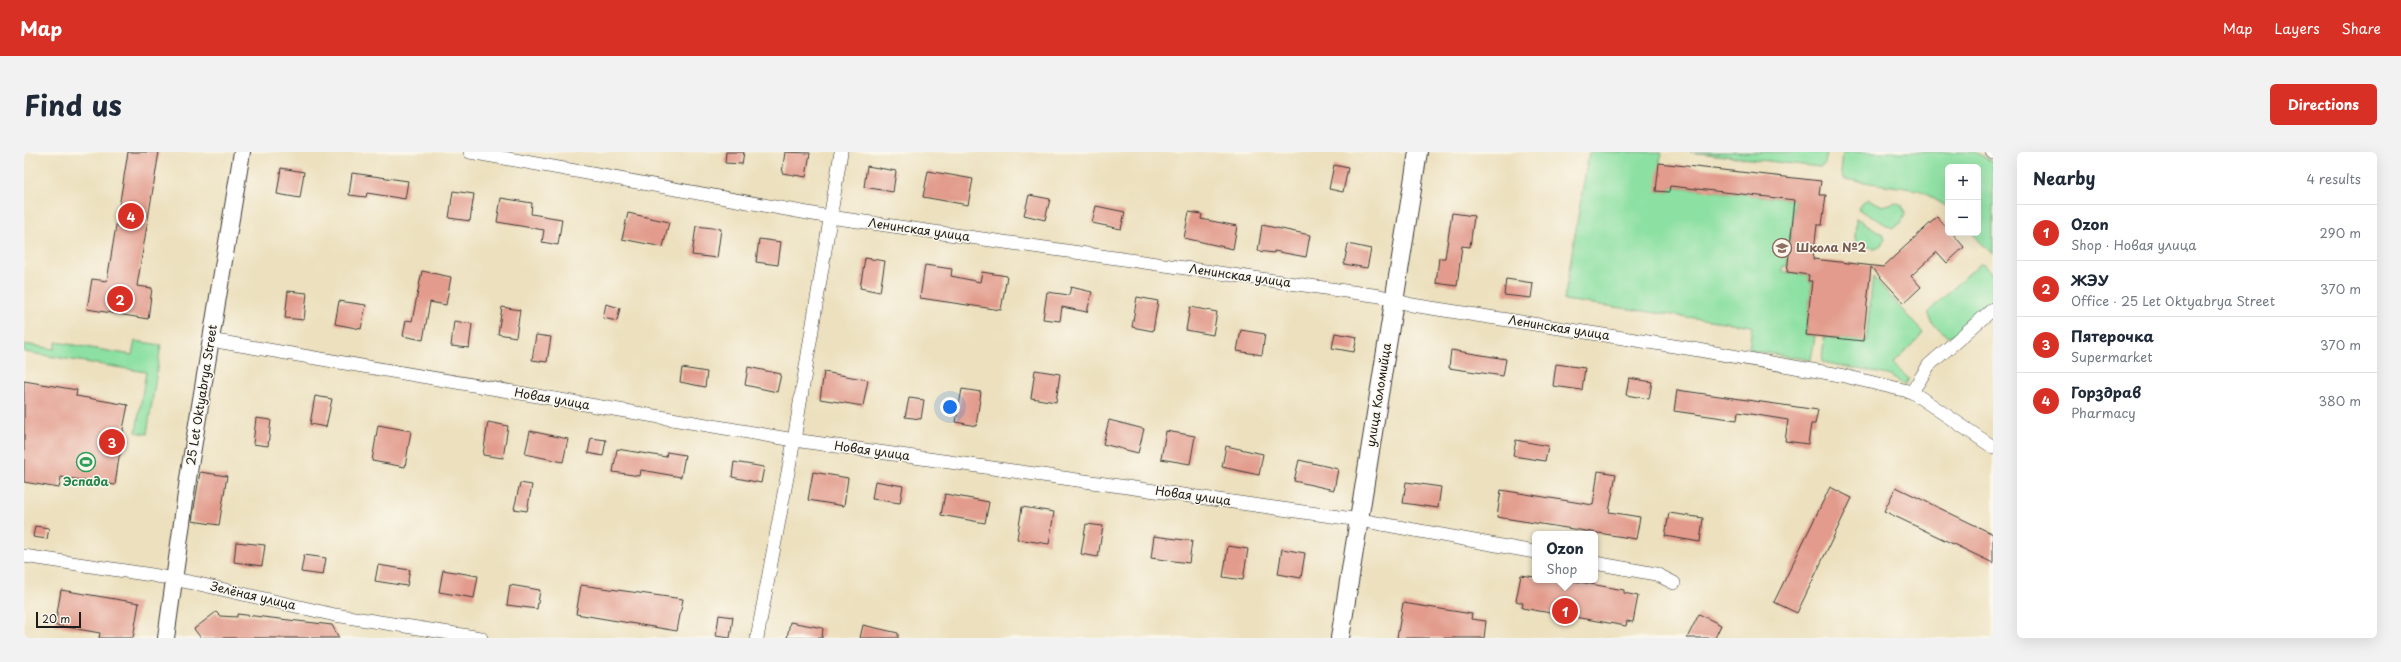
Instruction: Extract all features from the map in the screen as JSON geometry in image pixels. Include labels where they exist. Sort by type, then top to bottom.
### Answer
[{"type":"main road","name":"улица Коломийца","points":[[1340,638],[1418,152]]},
{"type":"street","name":"25 Let Oktyabrya Street","points":[[166,638],[210,340],[242,152]]},
{"type":"street","name":"Ленинская улица","points":[[470,152],[830,217],[1372,295],[1412,305],[1796,367],[1912,392],[1993,447]]},
{"type":"street","points":[[757,638],[794,440],[841,152]]},
{"type":"street","points":[[1912,392],[1920,376],[1929,365],[1993,310]]},
{"type":"street","name":"Новая улица","points":[[210,340],[794,440],[1360,520],[1532,551]]},
{"type":"street","name":"Зелёная улица","points":[[24,556],[76,562],[200,584],[335,616],[481,638]]},
{"type":"street","points":[[1598,564],[1656,574],[1674,583]]},
{"type":"green space","points":[[1589,152],[1661,152],[1657,191],[1669,192],[1670,186],[1795,200],[1787,266],[1783,266],[1783,272],[1809,275],[1809,281],[1812,281],[1806,335],[1815,336],[1811,360],[1749,350],[1752,326],[1564,300]]},
{"type":"green space","points":[[1690,152],[1827,152],[1825,164],[1820,167]]},
{"type":"green space","points":[[1843,152],[1975,152],[1993,162],[1993,255],[1975,236],[1981,236],[1981,164],[1945,164],[1945,205],[1919,190],[1844,179],[1841,173]]},
{"type":"green space","points":[[1868,199],[1883,206],[1896,202],[1902,205],[1905,214],[1901,223],[1892,228],[1858,209],[1861,204]]},
{"type":"green space","points":[[1856,218],[1883,234],[1885,239],[1882,245],[1875,248],[1857,245],[1855,239]]},
{"type":"green space","points":[[1980,263],[1985,264],[1993,274],[1993,302],[1954,335],[1948,336],[1933,324],[1928,312]]},
{"type":"green space","points":[[1873,277],[1923,333],[1893,364],[1909,379],[1905,385],[1888,375],[1822,362],[1824,337],[1866,341]]},
{"type":"green space","points":[[135,341],[161,345],[147,434],[136,432],[146,372],[24,352],[24,344],[55,349],[56,342],[132,355]]},
{"type":"building","points":[[128,152],[159,152],[137,286],[152,288],[148,319],[87,309],[92,279],[107,281]]},
{"type":"building","points":[[726,152],[744,152],[742,164],[725,163]]},
{"type":"building","points":[[785,152],[810,153],[806,177],[782,173]]},
{"type":"building","points":[[1659,163],[1821,181],[1819,195],[1826,195],[1822,225],[1817,225],[1813,259],[1883,267],[1937,217],[1945,226],[1945,236],[1955,236],[1964,247],[1947,263],[1937,252],[1911,276],[1921,287],[1904,303],[1871,267],[1863,341],[1806,335],[1812,281],[1808,281],[1809,275],[1787,272],[1795,200],[1670,186],[1669,192],[1656,191]]},
{"type":"building","points":[[1334,165],[1348,168],[1343,192],[1329,189]]},
{"type":"building","points":[[867,166],[896,171],[893,192],[864,187]]},
{"type":"building","points":[[281,168],[304,172],[300,198],[277,194]]},
{"type":"building","points":[[928,171],[973,179],[968,205],[923,197]]},
{"type":"building","points":[[352,173],[408,181],[405,199],[367,193],[366,197],[349,195]]},
{"type":"building","points":[[453,191],[474,194],[470,221],[449,218]]},
{"type":"building","points":[[1029,195],[1050,199],[1045,220],[1024,215]]},
{"type":"building","points":[[501,198],[532,203],[531,214],[562,219],[558,245],[542,242],[544,230],[497,222]]},
{"type":"building","points":[[1096,206],[1125,212],[1121,229],[1092,223]]},
{"type":"building","points":[[1189,212],[1202,214],[1201,219],[1237,226],[1233,249],[1184,238]]},
{"type":"building","points":[[628,213],[669,222],[663,247],[622,239]]},
{"type":"building","points":[[1452,213],[1474,216],[1470,247],[1462,246],[1457,286],[1436,283],[1439,258],[1445,258]]},
{"type":"building","points":[[1262,225],[1310,235],[1306,257],[1274,251],[1274,253],[1258,251]]},
{"type":"building","points":[[696,226],[721,229],[717,258],[692,255]]},
{"type":"building","points":[[759,239],[781,242],[778,265],[756,262]]},
{"type":"building","points":[[1348,244],[1371,249],[1367,268],[1344,264]]},
{"type":"building","points":[[865,258],[885,261],[880,292],[860,288]]},
{"type":"building","points":[[925,265],[952,269],[951,276],[980,282],[982,272],[1007,276],[1001,310],[920,298]]},
{"type":"building","points":[[422,271],[451,277],[446,305],[430,302],[423,340],[403,336],[406,320],[412,321]]},
{"type":"building","points":[[1506,279],[1533,283],[1531,298],[1504,295]]},
{"type":"building","points":[[1071,287],[1092,292],[1087,312],[1062,307],[1060,321],[1043,319],[1047,292],[1069,295]]},
{"type":"building","points":[[288,291],[307,293],[304,320],[285,318]]},
{"type":"building","points":[[1137,297],[1158,301],[1153,331],[1132,327]]},
{"type":"building","points":[[339,301],[366,305],[361,329],[335,324]]},
{"type":"building","points":[[606,304],[620,308],[617,321],[603,318]]},
{"type":"building","points":[[502,307],[520,310],[516,337],[498,334]]},
{"type":"building","points":[[1190,307],[1217,312],[1213,335],[1186,330]]},
{"type":"building","points":[[454,321],[472,324],[469,348],[451,346]]},
{"type":"building","points":[[1241,330],[1265,334],[1262,355],[1237,351]]},
{"type":"building","points":[[1335,333],[1357,337],[1354,352],[1332,348]]},
{"type":"building","points":[[536,335],[551,337],[547,362],[532,360]]},
{"type":"building","points":[[1451,350],[1506,359],[1503,376],[1449,368]]},
{"type":"building","points":[[1556,364],[1585,368],[1582,390],[1553,386]]},
{"type":"building","points":[[748,367],[781,374],[777,392],[745,385]]},
{"type":"building","points":[[682,368],[707,372],[705,387],[680,382]]},
{"type":"building","points":[[1035,370],[1060,374],[1056,402],[1031,398]]},
{"type":"building","points":[[824,372],[868,380],[863,406],[820,399]]},
{"type":"building","points":[[1629,378],[1652,382],[1649,399],[1626,395]]},
{"type":"building","name":"Эспада","points":[[24,381],[77,390],[76,396],[128,405],[123,429],[126,443],[119,457],[115,485],[61,477],[59,488],[24,482]]},
{"type":"building","points":[[962,389],[981,392],[976,426],[956,422]]},
{"type":"building","points":[[1677,390],[1818,410],[1815,424],[1811,424],[1808,444],[1785,441],[1788,420],[1738,412],[1737,420],[1674,411]]},
{"type":"building","points":[[315,396],[332,399],[326,427],[310,424]]},
{"type":"building","points":[[909,398],[924,400],[921,419],[905,417]]},
{"type":"building","points":[[256,418],[271,420],[268,446],[253,444]]},
{"type":"building","points":[[1109,420],[1144,429],[1138,453],[1103,444]]},
{"type":"building","points":[[488,422],[508,426],[503,458],[483,455]]},
{"type":"building","points":[[378,425],[411,431],[405,467],[372,461]]},
{"type":"building","points":[[530,431],[568,439],[563,462],[525,454]]},
{"type":"building","points":[[1166,431],[1195,436],[1190,464],[1161,459]]},
{"type":"building","points":[[591,438],[606,440],[603,456],[588,453]]},
{"type":"building","points":[[1516,440],[1548,446],[1545,461],[1513,456]]},
{"type":"building","points":[[1226,446],[1263,454],[1259,475],[1222,467]]},
{"type":"building","points":[[617,449],[666,457],[667,452],[685,455],[681,477],[641,470],[640,476],[613,472]]},
{"type":"building","points":[[1299,460],[1338,469],[1334,490],[1294,481]]},
{"type":"building","points":[[734,462],[764,467],[761,483],[732,477]]},
{"type":"building","points":[[1598,471],[1616,474],[1609,512],[1640,517],[1636,539],[1598,533],[1598,531],[1585,531],[1497,517],[1501,490],[1593,505]]},
{"type":"building","points":[[200,472],[227,476],[219,525],[192,521]]},
{"type":"building","points":[[813,472],[848,478],[844,506],[808,500]]},
{"type":"building","points":[[875,481],[903,486],[900,503],[872,499]]},
{"type":"building","points":[[1406,482],[1441,487],[1438,508],[1403,503]]},
{"type":"building","points":[[520,483],[532,485],[527,511],[514,509]]},
{"type":"building","points":[[1830,487],[1852,498],[1797,613],[1774,602]]},
{"type":"building","points":[[1896,487],[1993,534],[1993,563],[1884,511]]},
{"type":"building","points":[[945,494],[989,502],[985,523],[941,515]]},
{"type":"building","points":[[1022,507],[1054,512],[1049,544],[1017,539]]},
{"type":"building","points":[[1669,513],[1703,518],[1700,542],[1665,536]]},
{"type":"building","points":[[1086,524],[1103,526],[1098,557],[1081,554]]},
{"type":"building","points":[[35,526],[49,528],[47,539],[33,537]]},
{"type":"building","points":[[1154,536],[1192,541],[1189,563],[1151,558]]},
{"type":"building","points":[[236,542],[265,545],[262,566],[234,562]]},
{"type":"building","points":[[1228,546],[1248,549],[1243,580],[1223,577]]},
{"type":"building","points":[[1282,549],[1305,553],[1301,578],[1278,574]]},
{"type":"building","points":[[304,555],[326,558],[323,575],[301,572]]},
{"type":"building","points":[[378,565],[410,570],[407,586],[375,581]]},
{"type":"building","points":[[443,570],[478,576],[474,598],[439,592]]},
{"type":"building","points":[[1521,575],[1532,577],[1532,583],[1585,583],[1624,590],[1624,593],[1638,596],[1633,622],[1627,621],[1626,626],[1522,608],[1523,603],[1516,601]]},
{"type":"building","points":[[510,585],[540,590],[537,609],[507,605]]},
{"type":"building","points":[[581,585],[683,599],[677,631],[576,614]]},
{"type":"building","points":[[61,590],[139,603],[133,638],[99,638],[100,633],[55,625]]},
{"type":"building","points":[[1403,603],[1472,614],[1471,619],[1486,621],[1484,638],[1397,638]]},
{"type":"building","points":[[216,612],[220,616],[237,617],[237,614],[332,625],[339,638],[201,638],[194,629]]},
{"type":"building","points":[[1699,614],[1721,625],[1715,638],[1687,638]]},
{"type":"building","points":[[719,615],[733,617],[730,638],[716,636]]},
{"type":"building","points":[[790,622],[823,628],[822,638],[787,638]]},
{"type":"building","points":[[863,625],[898,633],[898,638],[860,638]]},
{"type":"place","name":"Горздрав","points":[[131,216]]},
{"type":"place","name":"Школа №2","points":[[1782,248]]},
{"type":"place","name":"ЖЭУ","points":[[120,299]]},
{"type":"place","name":"Пятерочка","points":[[112,442]]},
{"type":"place","name":"Эспада","points":[[86,462]]},
{"type":"place","name":"Ozon","points":[[1565,611]]}]
